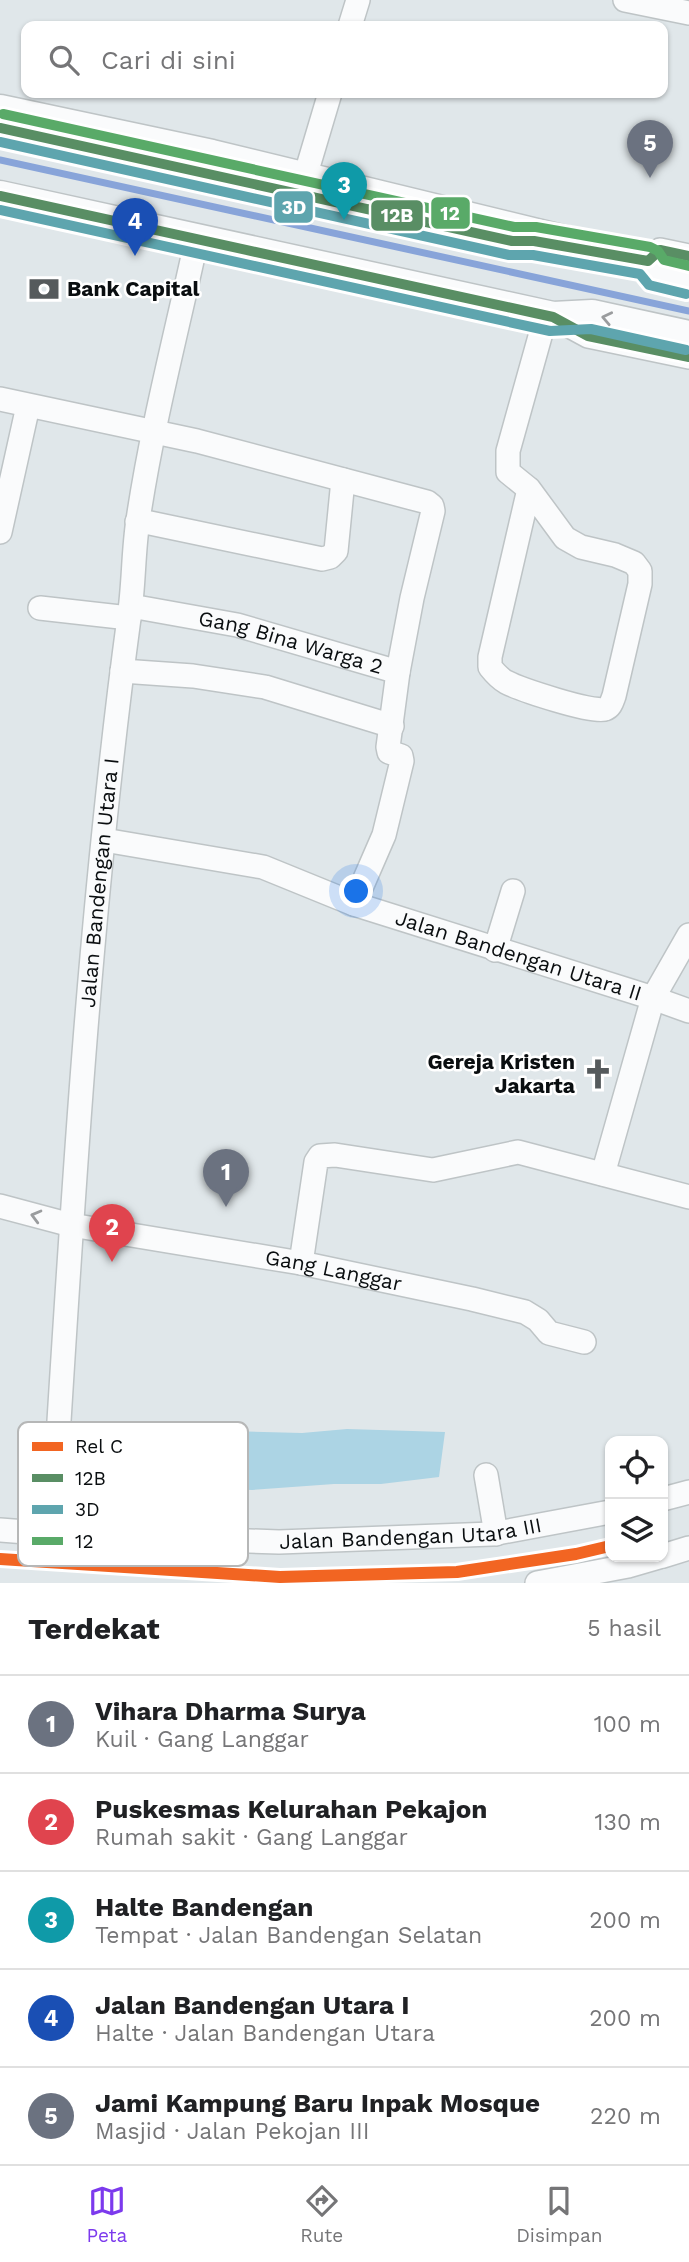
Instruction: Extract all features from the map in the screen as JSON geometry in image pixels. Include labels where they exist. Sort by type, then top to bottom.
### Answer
[{"type":"main road","points":[[0,110],[212,155],[648,261],[655,272],[687,262]]},
{"type":"main road","points":[[0,196],[550,316],[592,315],[689,336]]},
{"type":"street","points":[[352,21],[358,0]]},
{"type":"street","points":[[625,0],[689,13]]},
{"type":"street","points":[[305,177],[329,98]]},
{"type":"street","name":"Jalan Bandengan Utara I","points":[[59,1422],[71,1225],[104,840],[130,612],[137,522],[197,238]]},
{"type":"street","points":[[529,488],[490,657],[490,667],[503,680],[518,687],[589,709],[603,710],[609,707],[614,696],[640,584],[640,571],[634,563],[571,543],[529,488],[508,472],[507,458],[550,316],[588,336],[689,357]]},
{"type":"street","points":[[0,400],[197,442],[343,480],[335,551],[330,557],[322,559],[137,522]]},
{"type":"street","points":[[0,532],[28,406]]},
{"type":"street","name":"Gang Bina Warga 2","points":[[40,607],[130,612],[237,625],[398,672],[432,506],[427,502],[343,480]]},
{"type":"street","points":[[122,671],[193,676],[265,687],[392,726]]},
{"type":"street","points":[[354,904],[384,835],[401,761],[399,754],[388,749],[398,672]]},
{"type":"street","name":"Jalan Bandengan Utara II","points":[[104,840],[263,867],[354,904],[653,998]]},
{"type":"street","points":[[495,950],[513,891]]},
{"type":"street","name":"Jalan Bandengan Utara II","points":[[603,1174],[653,998],[689,935]]},
{"type":"street","points":[[653,998],[689,1011]]},
{"type":"street","points":[[301,1263],[316,1162],[320,1156],[335,1155],[433,1170],[518,1152],[689,1197]]},
{"type":"street","name":"Gang Langgar","points":[[0,1206],[71,1225],[301,1263],[525,1312],[538,1320],[549,1333],[584,1342]]},
{"type":"street","points":[[485,1475],[496,1534]]},
{"type":"street","points":[[668,1498],[689,1492]]},
{"type":"street","name":"Jalan Bandengan Utara III","points":[[248,1541],[496,1534],[605,1513]]},
{"type":"street","name":"Jalan Bandengan Utara III","points":[[0,1530],[18,1531]]},
{"type":"street","points":[[668,1554],[689,1548]]},
{"type":"street","points":[[537,1583],[641,1562]]},
{"type":"shaded area","points":[[347,1429],[445,1432],[439,1477],[381,1484],[248,1490],[248,1431],[302,1433]]},
{"type":"waterway","points":[[0,160],[689,311]]},
{"type":"rail line","name":"C","points":[[109,1566],[280,1577],[457,1572],[605,1547]]},
{"type":"rail line","name":"C","points":[[0,1559],[18,1560]]},
{"type":"transit line","name":"12","points":[[3,114],[514,227],[536,227],[650,247],[658,251],[664,260],[689,266]]},
{"type":"transit line","name":"12B","points":[[0,128],[512,241],[534,241],[648,261],[660,250],[689,256]]},
{"type":"transit line","name":"3D","points":[[0,142],[509,255],[533,255],[640,274],[649,285],[686,294]]},
{"type":"transit line","name":"12B","points":[[0,196],[553,317],[588,336],[689,357]]},
{"type":"transit line","name":"3D","points":[[0,210],[550,331],[591,329],[686,350]]},
{"type":"place","name":"Jami Kampung Baru Inpak Mosque","points":[[650,178]]},
{"type":"place","name":"Halte Bandengan","points":[[344,220]]},
{"type":"place","name":"Jalan Bandengan Utara I","points":[[135,256]]},
{"type":"place","name":"Bank Capital","points":[[44,289]]},
{"type":"place","name":"Gereja Kristen Jakarta","points":[[598,1074]]},
{"type":"place","name":"Vihara Dharma Surya","points":[[226,1207]]},
{"type":"place","name":"Puskesmas Kelurahan Pekajon","points":[[112,1262]]}]
